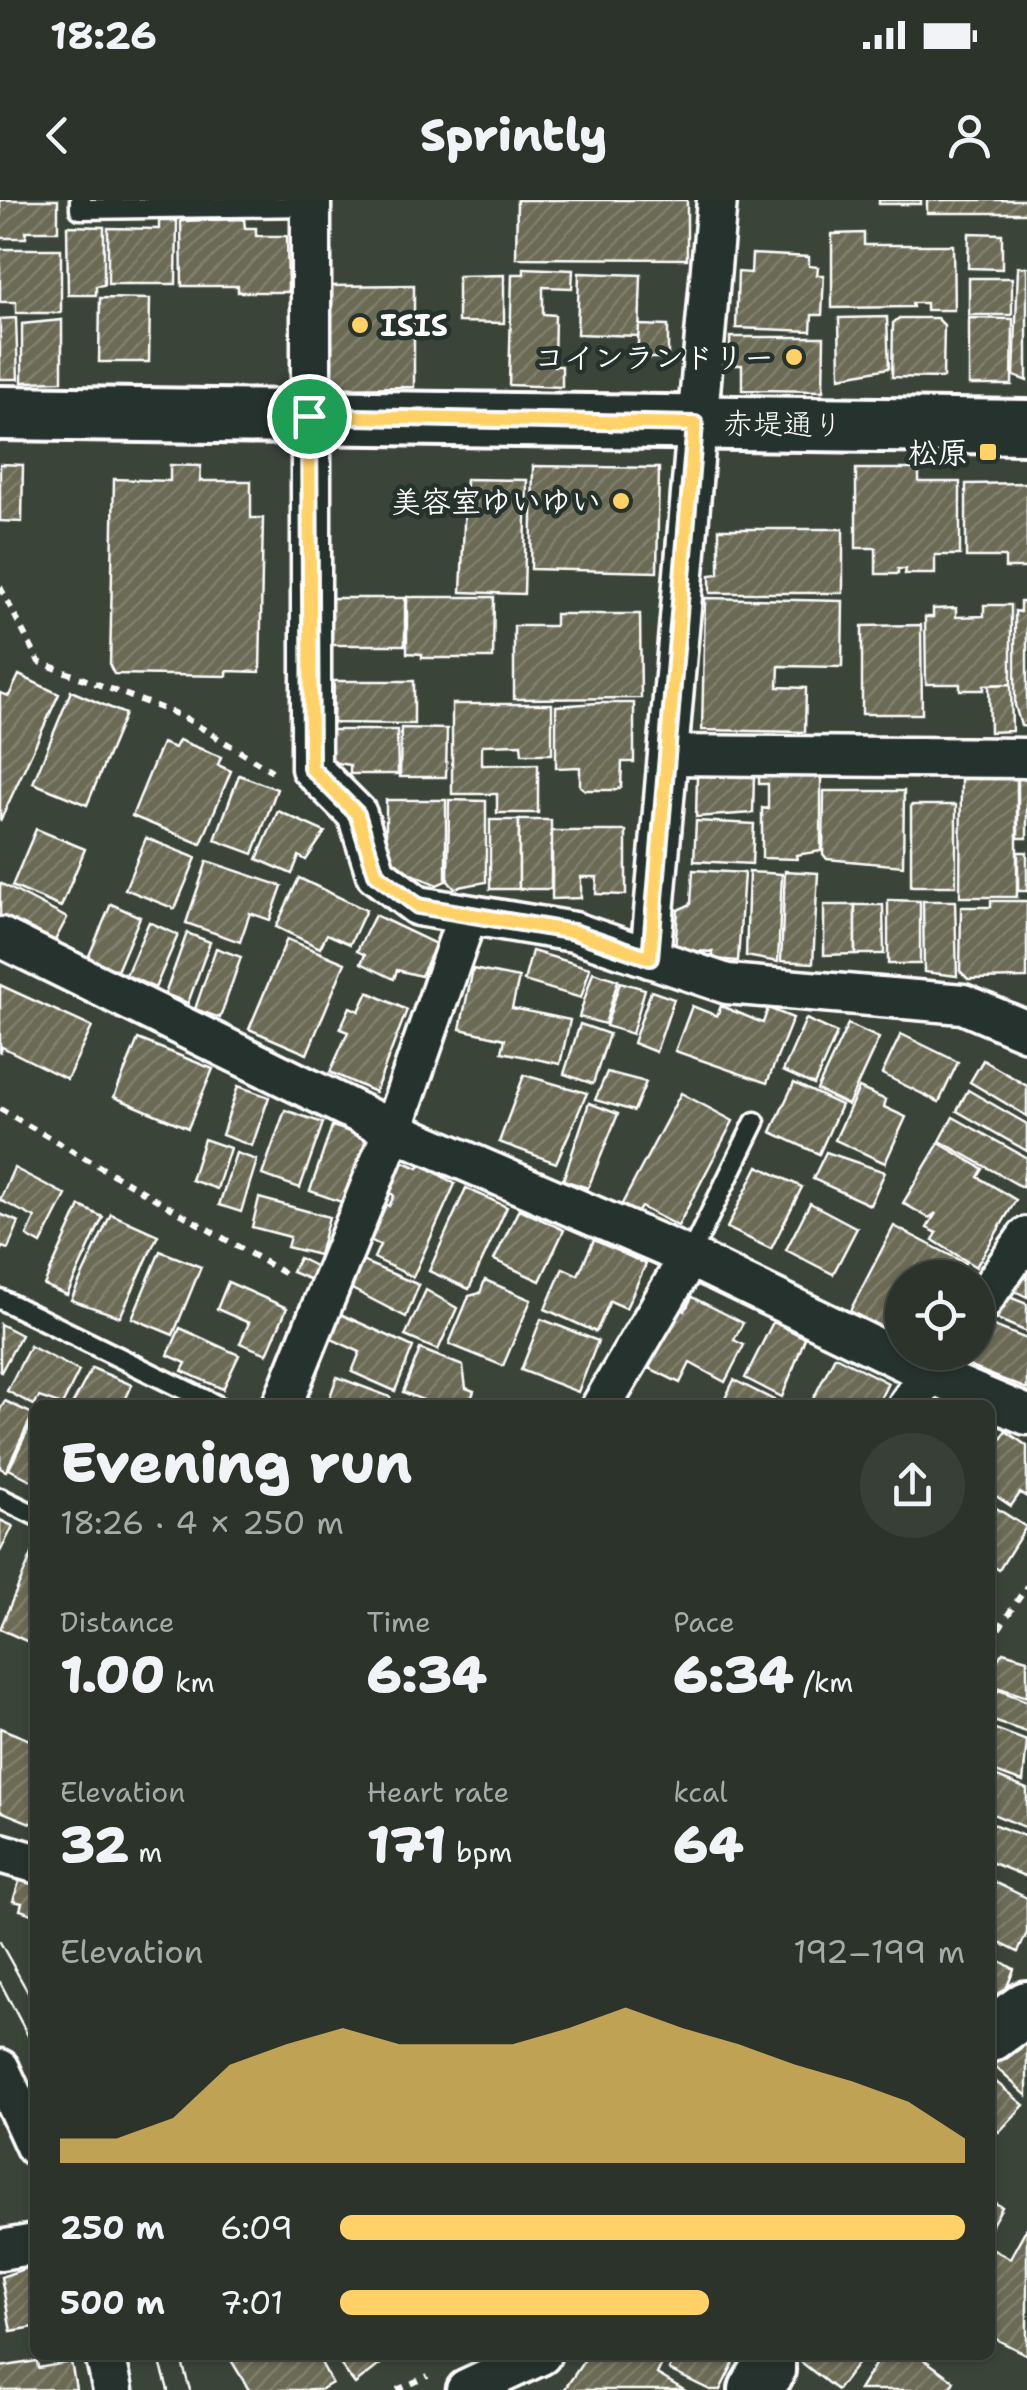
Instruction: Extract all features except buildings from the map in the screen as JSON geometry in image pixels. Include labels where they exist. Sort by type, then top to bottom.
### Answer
[{"type":"main road","name":"赤堤通り","points":[[0,413],[1027,427]]},
{"type":"street","points":[[650,958],[717,200]]},
{"type":"street","points":[[311,203],[311,768],[357,814],[376,874],[418,906],[574,932],[728,984],[962,1004],[1027,1031]]},
{"type":"street","points":[[670,755],[1027,758]]},
{"type":"street","points":[[284,1400],[393,1130],[467,916]]},
{"type":"street","points":[[0,937],[393,1130],[885,1340]]},
{"type":"street","points":[[995,1282],[1027,1236]]},
{"type":"street","points":[[605,1400],[689,1257]]},
{"type":"street","points":[[912,1400],[933,1370]]},
{"type":"street","points":[[950,1370],[1027,1415]]},
{"type":"street","points":[[0,1853],[30,1862]]},
{"type":"street","points":[[0,2069],[30,2135]]},
{"type":"street","points":[[0,2250],[30,2245]]},
{"type":"street","points":[[106,2360],[114,2390]]},
{"type":"street","points":[[466,2390],[530,2360]]},
{"type":"lane","points":[[80,200],[80,208],[311,203]]},
{"type":"lane","points":[[689,1257],[756,1122]]},
{"type":"lane","points":[[0,1299],[206,1400]]},
{"type":"lane","points":[[0,1498],[30,1512]]},
{"type":"path","points":[[0,1109],[325,1297]]},
{"type":"path","points":[[995,1634],[1027,1586]]},
{"type":"tram line","points":[[0,1942],[30,1996]]},
{"type":"tram line","points":[[0,1982],[30,2039]]},
{"type":"tram line","points":[[159,2360],[168,2390]]},
{"type":"tram line","points":[[181,2360],[190,2390]]},
{"type":"place","name":"ISIS","points":[[360,325]]},
{"type":"place","name":"コインランドリー","points":[[794,357]]},
{"type":"place","name":"松原","points":[[988,452]]},
{"type":"place","name":"美容室ゆいゆい","points":[[621,501]]},
{"type":"route","points":[[309,416],[695,424],[650,958],[574,932],[418,906],[376,874],[357,814],[311,768],[309,416]]}]
